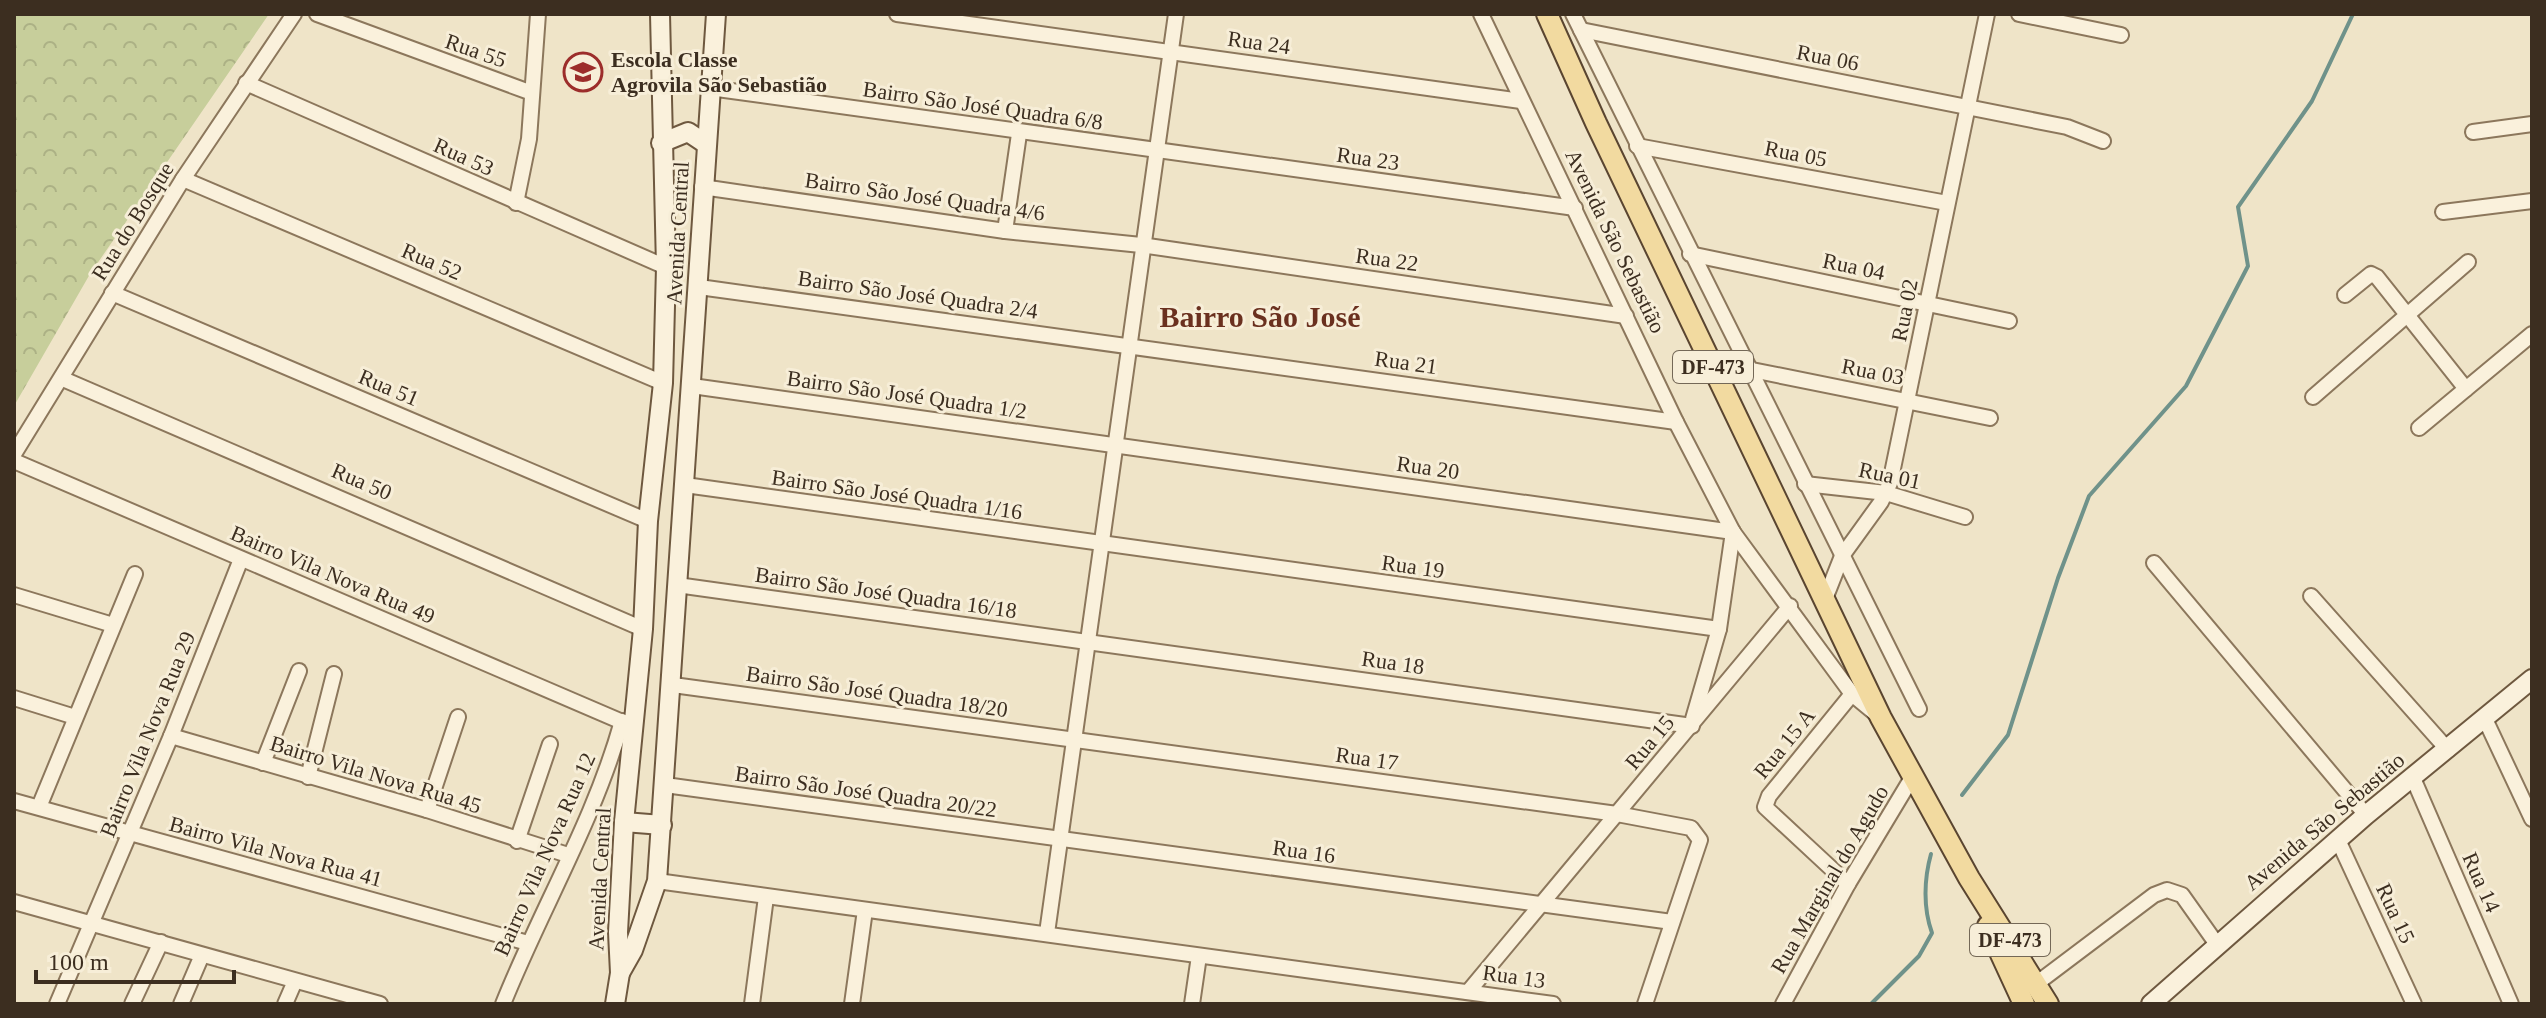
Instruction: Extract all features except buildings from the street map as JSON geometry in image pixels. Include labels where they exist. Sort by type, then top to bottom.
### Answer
[{"type":"main road","name":"Avenida São Sebastião","points":[[1547,14],[1596,123],[1881,718],[1969,878],[2048,1004]]},
{"type":"main road","name":"Avenida São Sebastião","points":[[1969,878],[1971,889],[2024,1004]]},
{"type":"street","name":"Rua do Bosque","points":[[14,454],[63,379],[183,179],[294,14]]},
{"type":"street","name":"Rua 55","points":[[317,14],[532,93]]},
{"type":"street","points":[[516,203],[529,139],[538,14]]},
{"type":"street","points":[[649,14],[660,23]]},
{"type":"street","name":"Avenida Central","points":[[620,973],[633,950],[657,881],[673,685],[677,585],[699,287],[702,187],[716,14]]},
{"type":"street","name":"Rua 24","points":[[897,14],[1521,101]]},
{"type":"street","points":[[1047,933],[1131,346],[1141,245],[1176,14]]},
{"type":"street","name":"Avenida São Sebastião","points":[[1481,14],[1676,422],[1733,532],[1852,694],[1881,718]]},
{"type":"street","points":[[1573,14],[1747,369],[1919,709]]},
{"type":"street","name":"Rua 02","points":[[1825,599],[1842,556],[1886,493],[1908,401],[1987,14]]},
{"type":"street","points":[[2019,14],[2121,35]]},
{"type":"street","name":"Avenida Central","points":[[620,973],[618,932],[628,724],[643,629],[648,521],[663,383],[666,267],[660,23]]},
{"type":"street","name":"Rua 06","points":[[1581,30],[2067,127],[2103,141]]},
{"type":"street","name":"Rua 53","points":[[246,83],[666,267]]},
{"type":"street","name":"Bairro São José Quadra 6/8","points":[[710,88],[1155,151]]},
{"type":"street","points":[[660,117],[685,126],[708,120]]},
{"type":"street","points":[[2473,132],[2532,124]]},
{"type":"street","points":[[661,143],[688,132],[706,144]]},
{"type":"street","points":[[1005,231],[1019,134]]},
{"type":"street","name":"Rua 05","points":[[1637,146],[1947,203]]},
{"type":"street","name":"Rua 23","points":[[1155,151],[1575,208]]},
{"type":"street","name":"Rua 52","points":[[183,179],[663,383]]},
{"type":"street","name":"Bairro São José Quadra 4/6","points":[[702,187],[1005,231],[1141,245]]},
{"type":"street","points":[[2443,212],[2532,201]]},
{"type":"street","name":"Rua 22","points":[[1141,245],[1626,316]]},
{"type":"street","name":"Rua 04","points":[[1690,254],[2009,321]]},
{"type":"street","points":[[2313,397],[2468,262]]},
{"type":"street","points":[[2345,295],[2371,274],[2466,389]]},
{"type":"street","name":"Bairro São José Quadra 2/4","points":[[699,287],[1131,346]]},
{"type":"street","name":"Rua 51","points":[[112,293],[648,521]]},
{"type":"street","points":[[2419,428],[2532,334]]},
{"type":"street","name":"Rua 21","points":[[1131,346],[1676,422]]},
{"type":"street","name":"Rua 03","points":[[1747,369],[1990,418]]},
{"type":"street","name":"Rua 50","points":[[63,379],[643,629]]},
{"type":"street","name":"Bairro São José Quadra 1/2","points":[[692,386],[1116,445]]},
{"type":"street","name":"Rua 20","points":[[1116,445],[1733,532]]},
{"type":"street","name":"Bairro Vila Nova Rua 49","points":[[14,461],[628,724]]},
{"type":"street","name":"Rua 01","points":[[1805,484],[1886,493],[1965,517]]},
{"type":"street","name":"Bairro São José Quadra 1/16","points":[[685,485],[1102,546]]},
{"type":"street","points":[[1692,726],[1719,629],[1733,532]]},
{"type":"street","name":"Rua 19","points":[[1102,546],[1719,629]]},
{"type":"street","name":"Bairro Vila Nova Rua 29","points":[[57,1004],[171,736],[241,559]]},
{"type":"street","points":[[2154,563],[2366,815]]},
{"type":"street","points":[[39,807],[135,574]]},
{"type":"street","name":"Bairro São José Quadra 16/18","points":[[677,585],[1089,641]]},
{"type":"street","points":[[14,595],[113,625]]},
{"type":"street","points":[[2311,596],[2448,750]]},
{"type":"street","name":"Rua 15","points":[[1468,992],[1790,606]]},
{"type":"street","name":"Rua 18","points":[[1089,641],[1692,726]]},
{"type":"street","points":[[263,763],[299,671]]},
{"type":"street","points":[[308,777],[334,674]]},
{"type":"street","name":"Avenida São Sebastião","points":[[2162,1000],[2216,943],[2532,679]]},
{"type":"street","name":"Bairro São José Quadra 18/20","points":[[673,685],[1074,740]]},
{"type":"street","name":"Rua 15 A","points":[[1848,884],[1765,807],[1769,796],[1852,694]]},
{"type":"street","points":[[14,698],[75,717]]},
{"type":"street","points":[[427,810],[458,717]]},
{"type":"street","points":[[2485,719],[2532,819]]},
{"type":"street","name":"Bairro Vila Nova Rua 12","points":[[503,1004],[628,724]]},
{"type":"street","name":"Bairro Vila Nova Rua 45","points":[[171,736],[427,810],[568,855]]},
{"type":"street","name":"Rua 17","points":[[1074,740],[1617,814],[1691,828],[1700,840],[1672,922]]},
{"type":"street","points":[[517,841],[550,744]]},
{"type":"street","name":"Rua Marginal do Agudo","points":[[1783,1004],[1848,884],[1913,776]]},
{"type":"street","name":"Rua 14","points":[[2413,778],[2511,1004]]},
{"type":"street","name":"Bairro São José Quadra 20/22","points":[[665,785],[1061,841]]},
{"type":"street","name":"Bairro Vila Nova Rua 41","points":[[14,801],[528,943]]},
{"type":"street","points":[[624,822],[662,825]]},
{"type":"street","name":"Rua 15","points":[[2338,840],[2414,1004]]},
{"type":"street","name":"Rua 16","points":[[1061,841],[1672,922]]},
{"type":"street","name":"Rua 13","points":[[657,881],[1553,1004]]},
{"type":"street","points":[[2036,984],[2154,895],[2167,890],[2182,895],[2216,943]]},
{"type":"street","points":[[752,1004],[766,897]]},
{"type":"street","points":[[14,902],[380,1004]]},
{"type":"street","points":[[852,1004],[865,910]]},
{"type":"street","points":[[1645,1004],[1672,922]]},
{"type":"street","points":[[132,1004],[161,942]]},
{"type":"street","points":[[181,1004],[202,955]]},
{"type":"street","points":[[1192,1004],[1199,956]]},
{"type":"street","points":[[615,1004],[620,973]]},
{"type":"street","points":[[285,1004],[295,981]]},
{"type":"green space","points":[[14,14],[269,14],[90,274],[14,406]]},
{"type":"waterway","points":[[1962,795],[2008,735],[2058,578],[2089,496],[2186,386],[2248,266],[2238,207],[2312,101],[2353,14]]},
{"type":"waterway","points":[[1871,1004],[1919,956],[1932,933],[1926,894],[1931,854]]},
{"type":"place","name":"Escola Classe Agrovila São Sebastião","points":[[583,72]]},
{"type":"district","name":"Bairro São José","points":[[1260,317]]}]
